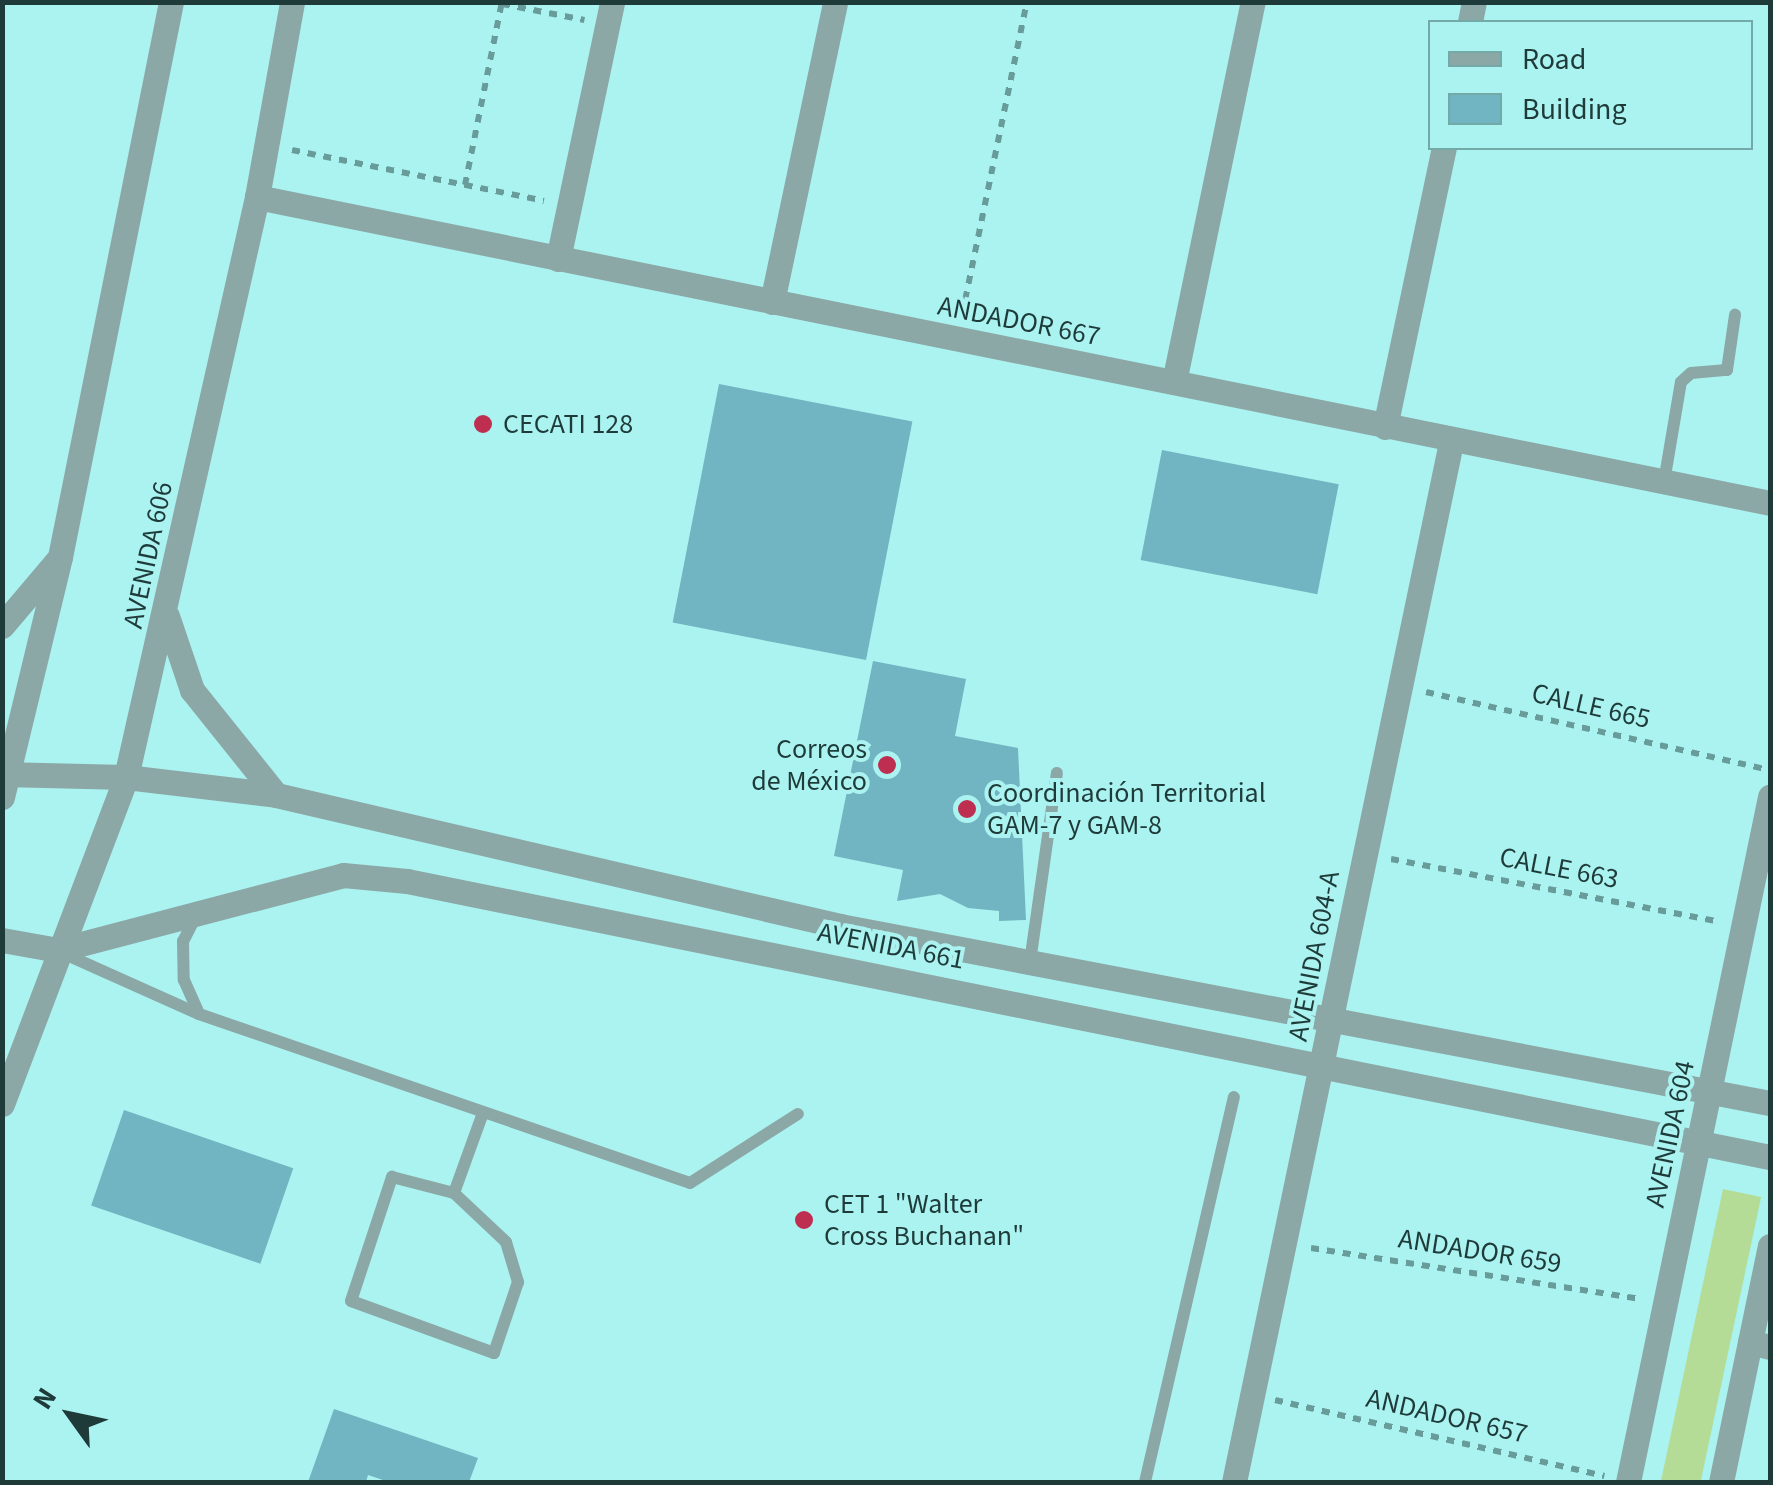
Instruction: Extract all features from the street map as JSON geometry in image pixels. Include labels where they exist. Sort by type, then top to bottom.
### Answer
[{"type":"street","points":[[4,782],[60,557],[171,2]]},
{"type":"street","name":"AVENIDA 606","points":[[2,1104],[126,776],[166,616],[257,197],[292,2]]},
{"type":"street","points":[[772,302],[834,2]]},
{"type":"street","points":[[1174,382],[1253,2]]},
{"type":"street","points":[[558,259],[610,14]]},
{"type":"street","points":[[1385,428],[1444,150]]},
{"type":"street","name":"ANDADOR 667","points":[[257,197],[1174,382],[1451,442],[1770,503]]},
{"type":"street","name":"AVENIDA 604-A","points":[[1234,1482],[1287,1244],[1451,442]]},
{"type":"street","points":[[2,626],[60,557]]},
{"type":"street","points":[[166,616],[192,690],[276,795]]},
{"type":"street","name":"AVENIDA 661","points":[[4,782],[126,776],[276,795],[840,926],[1770,1103]]},
{"type":"street","name":"AVENIDA 604","points":[[1628,1482],[1770,797]]},
{"type":"street","name":"AVENIDA 661","points":[[2,940],[58,950],[343,874],[407,881],[1770,1156]]},
{"type":"street","points":[[1185,1035],[1194,994]]},
{"type":"street","points":[[1722,1482],[1760,1344],[1770,1246]]},
{"type":"lane","points":[[1664,482],[1681,382],[1692,374],[1727,370],[1736,315]]},
{"type":"lane","points":[[1030,962],[1057,774]]},
{"type":"lane","points":[[196,916],[183,942],[184,980],[198,1014]]},
{"type":"lane","points":[[58,950],[198,1014],[690,1183],[798,1114]]},
{"type":"lane","points":[[1145,1482],[1234,1096]]},
{"type":"lane","points":[[454,1193],[484,1113]]},
{"type":"lane","points":[[392,1177],[454,1193],[506,1242],[518,1282],[494,1354],[351,1300],[392,1177]]},
{"type":"path","points":[[957,339],[1027,2]]},
{"type":"path","points":[[466,185],[502,3],[610,14]]},
{"type":"path","points":[[266,145],[569,206]]},
{"type":"path","name":"CALLE 665","points":[[1401,686],[1770,770]]},
{"type":"path","name":"CALLE 663","points":[[1365,854],[1744,926]]},
{"type":"path","name":"ANDADOR 659","points":[[1287,1244],[1665,1303]]},
{"type":"path","name":"ANDADOR 657","points":[[1254,1396],[1628,1482]]},
{"type":"green space","points":[[1723,1189],[1761,1197],[1701,1482],[1661,1481]]},
{"type":"building","points":[[719,384],[912,422],[866,660],[673,623]]},
{"type":"building","points":[[1162,450],[1339,484],[1317,594],[1141,560]]},
{"type":"building","points":[[873,661],[966,679],[955,736],[1018,748],[1026,920],[999,921],[999,911],[968,908],[940,894],[897,901],[903,870],[834,856]]},
{"type":"building","points":[[124,1110],[293,1168],[260,1264],[91,1205]]},
{"type":"building","points":[[334,1409],[478,1458],[469,1482],[389,1482],[368,1475],[366,1482],[308,1482]]},
{"type":"place","name":"CECATI 128","points":[[483,424]]},
{"type":"place","name":"Correos de México","points":[[887,765]]},
{"type":"place","name":"Coordinación Territorial GAM-7 y GAM-8","points":[[967,809]]},
{"type":"place","name":"CET 1 \"Walter Cross Buchanan\"","points":[[804,1220]]}]
